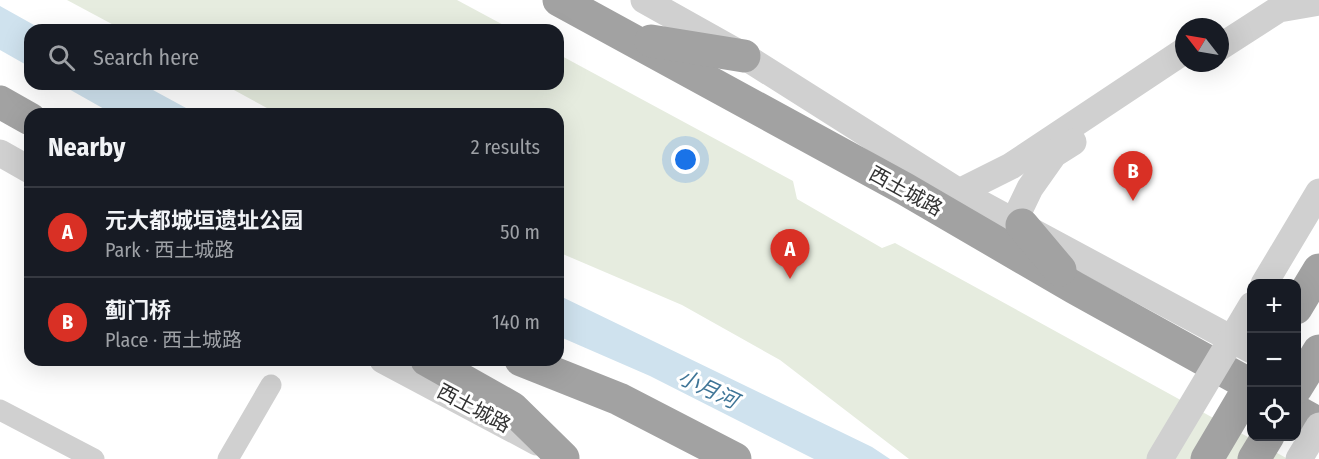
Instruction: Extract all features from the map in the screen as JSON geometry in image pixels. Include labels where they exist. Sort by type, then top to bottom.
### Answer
[{"type":"highway","name":"西土城路","points":[[559,0],[905,189],[1075,288],[1247,383]]},
{"type":"highway","points":[[626,37],[744,56]]},
{"type":"highway","points":[[0,102],[24,116]]},
{"type":"highway","points":[[905,189],[959,192]]},
{"type":"highway","points":[[1022,225],[1075,288]]},
{"type":"highway","points":[[1301,300],[1319,270]]},
{"type":"highway","points":[[1297,387],[1319,351]]},
{"type":"highway","points":[[438,366],[512,408],[563,459]]},
{"type":"highway","points":[[535,366],[619,399],[735,459]]},
{"type":"highway","points":[[1207,459],[1250,387]]},
{"type":"highway","points":[[1301,414],[1319,425]]},
{"type":"highway","points":[[1254,459],[1265,441]]},
{"type":"street","name":"西土城路","points":[[644,0],[744,56],[959,192],[1247,348]]},
{"type":"street","points":[[1229,21],[1261,0]]},
{"type":"street","points":[[1229,41],[1279,9],[1319,2]]},
{"type":"street","points":[[959,192],[1011,166],[1175,57]]},
{"type":"street","points":[[1022,225],[1018,213],[1022,204],[1030,188],[1054,154],[1181,72]]},
{"type":"street","points":[[0,153],[24,167]]},
{"type":"street","points":[[1267,279],[1313,202]]},
{"type":"street","points":[[1160,459],[1247,312]]},
{"type":"street","name":"西土城路","points":[[394,366],[534,440],[563,459]]},
{"type":"street","points":[[1301,377],[1319,386]]},
{"type":"street","points":[[228,459],[271,385]]},
{"type":"street","points":[[0,410],[94,459]]},
{"type":"street","points":[[1299,459],[1319,425]]},
{"type":"shaded area","points":[[67,0],[457,0],[502,24],[112,24]]},
{"type":"shaded area","points":[[564,57],[793,181],[797,199],[882,248],[895,243],[1247,436],[1247,441],[1255,441],[1288,459],[909,459],[780,360],[682,305],[564,255],[564,108],[267,108],[234,90],[564,90]]},
{"type":"water","points":[[0,6],[32,24],[24,24],[24,64],[0,50]]},
{"type":"water","points":[[71,90],[153,90],[186,108],[102,108]]},
{"type":"water","name":"小月河","points":[[564,298],[872,447],[890,459],[814,459],[650,376],[564,339]]},
{"type":"place","name":"蓟门桥","points":[[1133,201]]},
{"type":"place","name":"元大都城垣遗址公园","points":[[790,279]]}]
